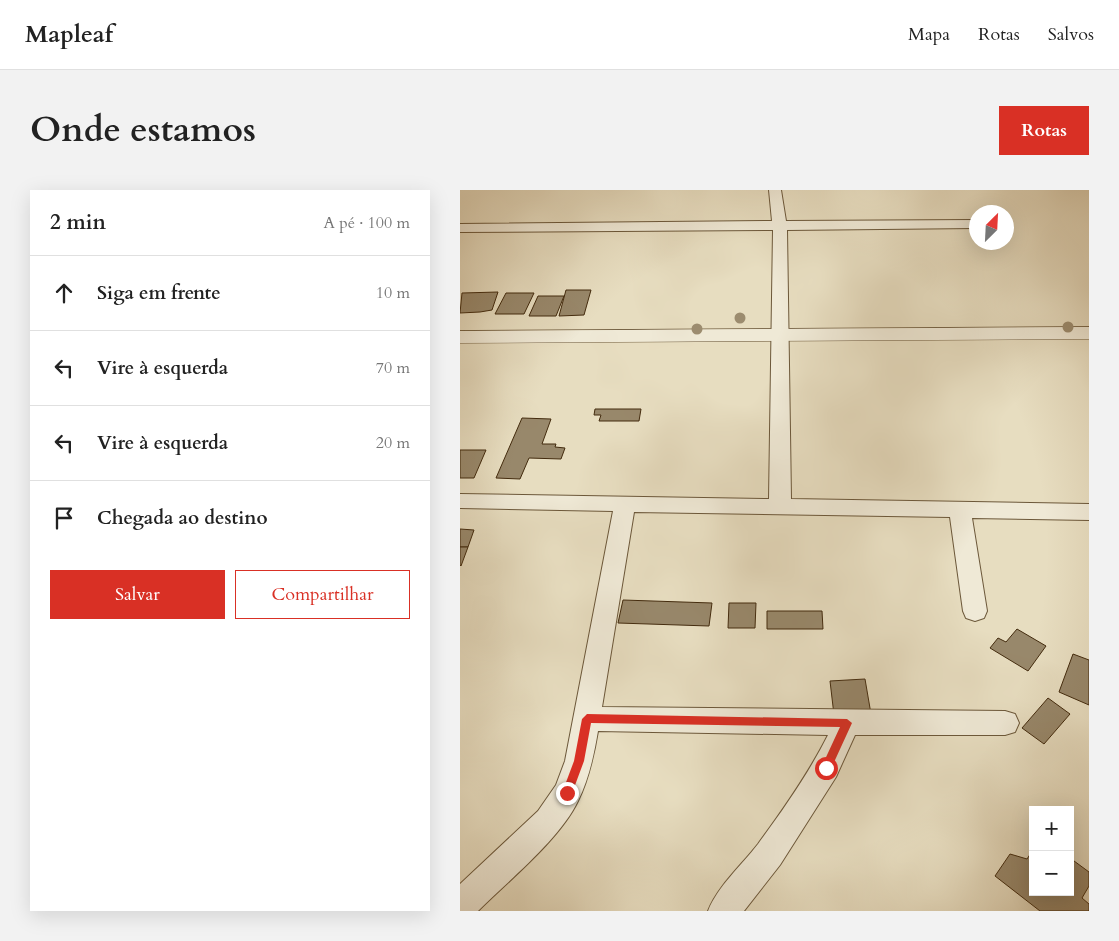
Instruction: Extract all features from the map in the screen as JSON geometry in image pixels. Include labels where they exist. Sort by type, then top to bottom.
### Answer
[{"type":"street","points":[[775,190],[780,226],[780,505]]},
{"type":"street","points":[[460,228],[969,224]]},
{"type":"street","points":[[460,337],[1089,321]]},
{"type":"street","points":[[460,324],[1089,333]]},
{"type":"street","points":[[460,501],[780,505],[1089,512]]},
{"type":"street","points":[[460,906],[513,856],[553,814],[567,793],[579,761],[625,503]]},
{"type":"street","points":[[960,509],[975,611]]},
{"type":"street","points":[[587,719],[847,723],[1005,723]]},
{"type":"street","points":[[724,911],[769,854],[826,768],[847,723]]},
{"type":"building","points":[[566,290],[591,290],[584,315],[559,316]]},
{"type":"building","points":[[498,292],[492,310],[460,313],[462,293]]},
{"type":"building","points":[[506,293],[534,293],[524,314],[495,314]]},
{"type":"building","points":[[538,296],[564,296],[556,316],[529,316]]},
{"type":"building","points":[[595,409],[641,409],[639,421],[599,421],[601,415],[594,415]]},
{"type":"building","points":[[522,418],[551,419],[542,444],[556,444],[555,447],[565,448],[561,459],[529,458],[520,479],[496,478]]},
{"type":"building","points":[[460,450],[486,450],[474,478],[460,478]]},
{"type":"building","points":[[460,529],[474,530],[468,547],[460,547]]},
{"type":"building","points":[[460,547],[468,547],[461,566],[460,565]]},
{"type":"building","points":[[623,600],[712,603],[709,626],[618,623]]},
{"type":"building","points":[[729,603],[756,603],[755,628],[728,628]]},
{"type":"building","points":[[767,611],[822,611],[823,629],[767,629]]},
{"type":"building","points":[[1017,629],[1046,646],[1028,671],[990,648],[998,638],[1006,642]]},
{"type":"building","points":[[1073,654],[1089,660],[1089,705],[1059,692]]},
{"type":"building","points":[[865,679],[871,714],[834,715],[830,681]]},
{"type":"building","points":[[1048,698],[1070,714],[1044,744],[1022,728]]},
{"type":"building","points":[[1010,854],[1027,859],[1029,856],[1029,896],[1074,896],[1074,861],[1089,872],[1089,886],[1082,898],[1089,904],[1089,911],[1040,911],[995,876]]},
{"type":"route","points":[[567,793],[579,761],[587,719],[847,723],[826,768]]}]
